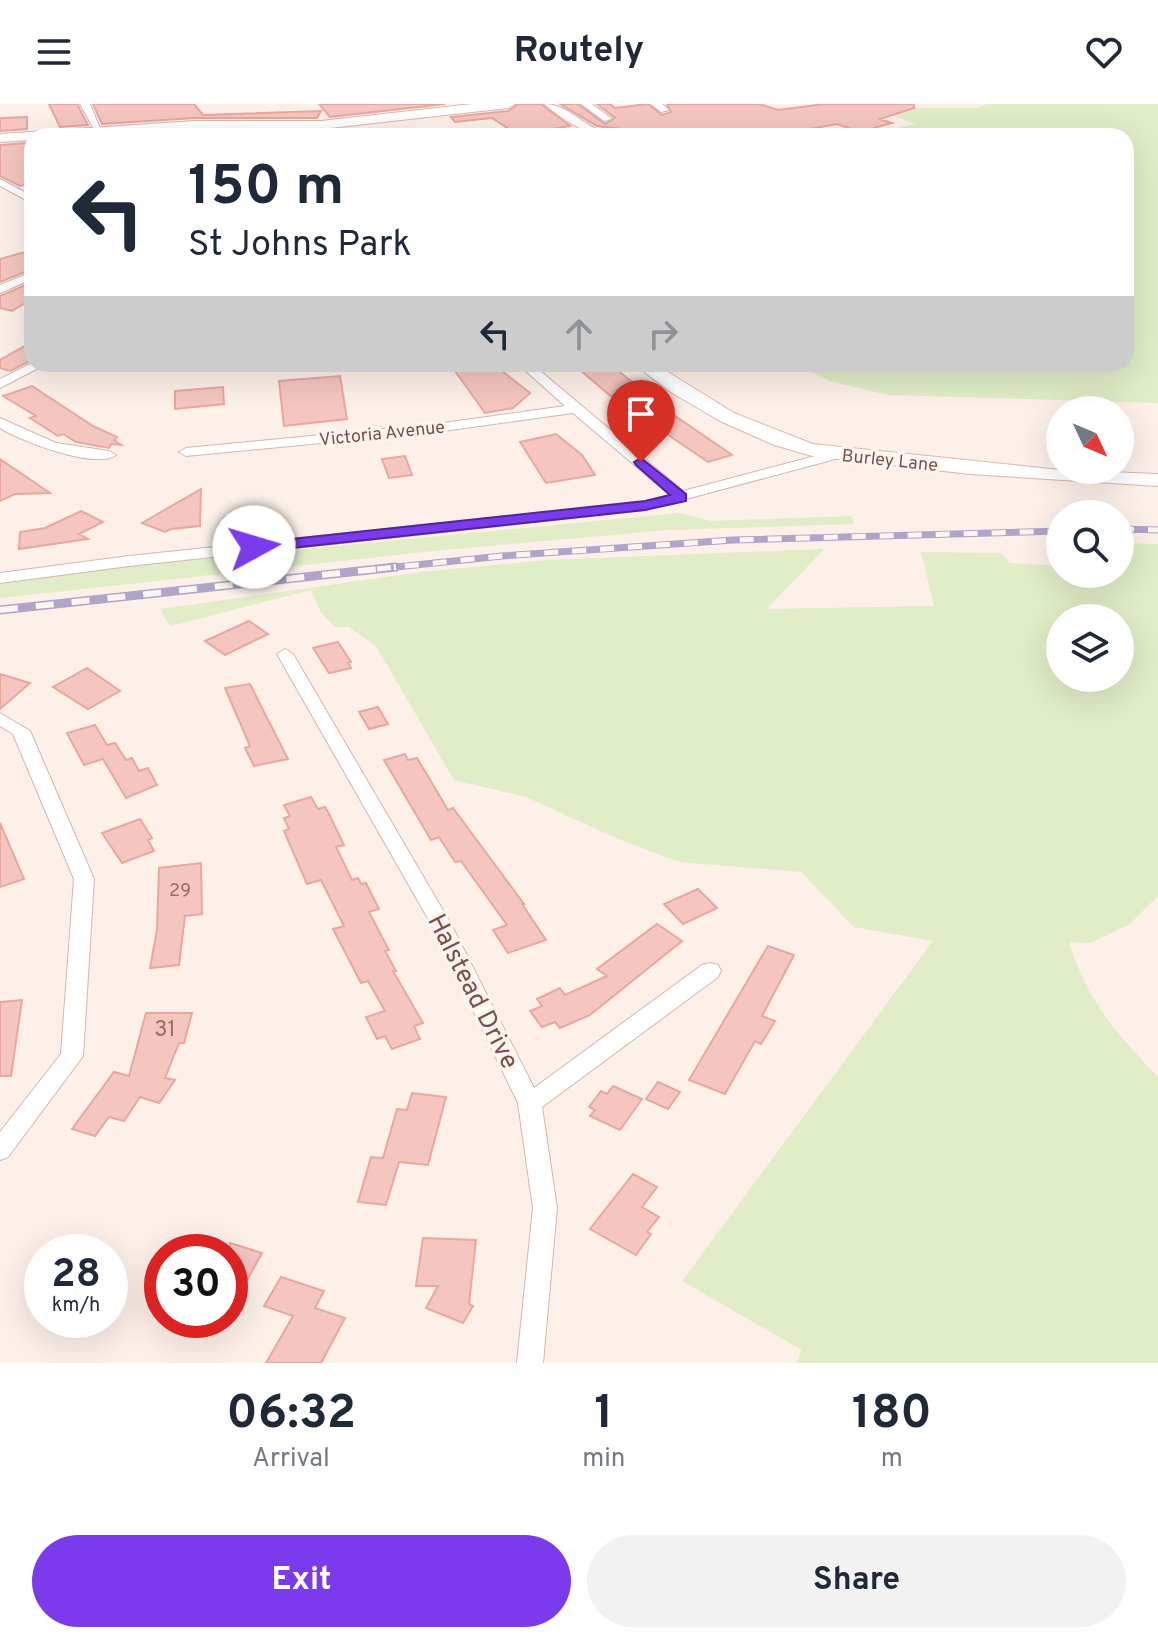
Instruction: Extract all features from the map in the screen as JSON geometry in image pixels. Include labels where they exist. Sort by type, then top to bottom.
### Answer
[{"type":"street","points":[[85,104],[97,128]]},
{"type":"street","points":[[328,128],[347,122],[501,104]]},
{"type":"street","points":[[549,104],[588,128]]},
{"type":"street","points":[[586,104],[607,119]]},
{"type":"street","points":[[345,105],[347,122]]},
{"type":"street","points":[[147,128],[195,125],[271,128]]},
{"type":"street","points":[[0,138],[24,136]]},
{"type":"street","points":[[0,182],[24,196]]},
{"type":"street","points":[[0,289],[24,278]]},
{"type":"street","points":[[0,384],[24,372]]},
{"type":"street","points":[[534,372],[681,497]]},
{"type":"street","name":"Burley Lane","points":[[653,372],[718,414],[784,442],[834,455],[988,471],[1158,480]]},
{"type":"street","name":"Victoria Avenue","points":[[186,452],[436,428],[577,408]]},
{"type":"street","points":[[0,422],[25,438],[61,450],[109,455]]},
{"type":"street","points":[[0,578],[129,561],[645,506],[834,455]]},
{"type":"street","name":"Halstead Drive","points":[[285,654],[441,924],[530,1103],[545,1208],[530,1363]]},
{"type":"street","points":[[0,718],[21,731],[84,879],[72,1056],[0,1150]]},
{"type":"street","points":[[530,1103],[710,971]]},
{"type":"green space","points":[[987,104],[1158,104],[1158,403],[1134,402],[1134,396],[1046,396],[1046,400],[888,395],[829,381],[813,372],[1134,372],[1134,128],[898,128],[915,124],[874,108],[977,108]]},
{"type":"green space","points":[[679,513],[711,521],[851,516],[854,524],[668,530],[433,551],[0,598],[0,584],[120,567]]},
{"type":"green space","points":[[1134,543],[1158,544],[1158,896],[1130,924],[1090,943],[1069,942],[1085,982],[1105,1016],[1158,1077],[1158,1363],[796,1363],[802,1350],[682,1281],[933,941],[854,927],[801,872],[680,862],[618,839],[526,797],[454,780],[376,646],[349,627],[335,627],[321,613],[311,590],[170,626],[160,609],[421,572],[546,560],[824,549],[767,609],[934,606],[921,552],[1001,553],[1010,563],[1046,565],[1046,588],[1134,588]]},
{"type":"building","points":[[49,104],[77,104],[88,125],[60,127]]},
{"type":"building","points":[[93,104],[194,104],[203,115],[321,111],[317,118],[195,118],[102,124]]},
{"type":"building","points":[[319,104],[445,104],[330,117]]},
{"type":"building","points":[[518,104],[541,104],[570,126],[507,128],[492,118],[455,122],[451,117],[508,111]]},
{"type":"building","points":[[560,104],[578,104],[605,124],[615,118],[597,104],[610,104],[615,108],[648,104],[662,115],[671,112],[667,104],[759,104],[778,110],[824,104],[914,104],[914,108],[880,119],[892,123],[874,128],[848,128],[837,124],[815,128],[597,126]]},
{"type":"building","points":[[27,117],[27,128],[0,131],[0,118]]},
{"type":"building","points":[[24,143],[24,185],[0,176],[0,145]]},
{"type":"building","points":[[24,252],[24,272],[0,282],[0,259]]},
{"type":"building","points":[[24,286],[24,304],[12,311],[0,308],[0,296]]},
{"type":"building","points":[[24,346],[24,364],[10,371],[0,368],[0,360]]},
{"type":"building","points":[[456,372],[503,372],[530,393],[513,408],[485,413]]},
{"type":"building","points":[[582,372],[620,372],[665,409],[732,455],[708,462],[608,394]]},
{"type":"building","points":[[340,376],[347,419],[284,426],[279,381]]},
{"type":"building","points":[[32,386],[93,426],[117,437],[114,440],[121,445],[111,444],[109,448],[76,442],[63,434],[58,436],[30,418],[36,416],[3,396]]},
{"type":"building","points":[[223,387],[224,404],[175,409],[175,391]]},
{"type":"building","points":[[556,434],[582,455],[595,475],[546,483],[520,442]]},
{"type":"building","points":[[405,456],[412,475],[389,478],[382,459]]},
{"type":"building","points":[[0,459],[50,493],[15,494],[0,501]]},
{"type":"building","points":[[201,489],[200,526],[165,532],[142,523]]},
{"type":"building","points":[[81,511],[103,522],[79,534],[88,539],[19,549],[20,532],[45,528]]},
{"type":"building","points":[[249,621],[268,634],[225,655],[205,641]]},
{"type":"building","points":[[338,642],[351,662],[348,663],[351,668],[329,673],[313,648]]},
{"type":"building","points":[[87,668],[120,691],[88,709],[53,687]]},
{"type":"building","points":[[0,674],[30,683],[0,709]]},
{"type":"building","points":[[250,684],[288,759],[254,766],[245,748],[250,746],[225,688]]},
{"type":"building","points":[[378,707],[388,724],[369,729],[359,712]]},
{"type":"building","points":[[95,725],[107,745],[115,743],[126,760],[132,758],[139,771],[148,768],[157,785],[126,798],[103,759],[84,765],[67,733]]},
{"type":"building","points":[[405,754],[408,760],[417,758],[448,810],[453,808],[524,904],[546,940],[508,953],[493,930],[507,925],[461,861],[455,862],[439,837],[431,840],[384,760]]},
{"type":"building","points":[[311,797],[318,809],[325,807],[329,814],[344,845],[336,847],[352,880],[358,878],[361,884],[366,883],[379,909],[369,912],[389,950],[385,951],[396,971],[393,971],[423,1023],[414,1026],[420,1039],[392,1049],[385,1036],[377,1039],[366,1017],[385,1011],[368,981],[361,983],[333,929],[344,926],[321,880],[307,884],[284,831],[289,829],[284,818],[290,816],[284,805]]},
{"type":"building","points":[[140,819],[152,838],[148,840],[154,851],[122,863],[102,833]]},
{"type":"building","points":[[0,823],[24,879],[0,887]]},
{"type":"building","points":[[201,863],[202,914],[185,916],[179,965],[150,968],[157,930],[159,868]]},
{"type":"building","points":[[698,889],[717,908],[683,924],[664,904]]},
{"type":"building","points":[[657,924],[682,941],[590,1015],[560,1028],[555,1022],[542,1027],[530,1011],[542,1006],[537,999],[560,988],[565,995],[607,976],[597,969]]},
{"type":"building","points":[[768,946],[794,955],[762,1016],[775,1021],[761,1044],[755,1041],[725,1094],[689,1080]]},
{"type":"building","points":[[22,1000],[11,1076],[0,1076],[0,1002]]},
{"type":"building","points":[[146,1013],[192,1013],[184,1043],[179,1043],[165,1078],[175,1080],[159,1103],[140,1097],[124,1121],[109,1117],[95,1136],[72,1129],[114,1072],[129,1076]]},
{"type":"building","points":[[658,1082],[680,1092],[668,1109],[646,1099]]},
{"type":"building","points":[[613,1086],[642,1099],[620,1130],[590,1116],[595,1110],[589,1107],[601,1091],[607,1094]]},
{"type":"building","points":[[412,1093],[446,1097],[428,1165],[399,1162],[386,1205],[358,1202],[371,1157],[383,1158],[397,1109],[407,1110]]},
{"type":"building","points":[[633,1174],[657,1187],[642,1207],[659,1217],[647,1232],[651,1234],[636,1255],[590,1229]]},
{"type":"building","points":[[423,1238],[476,1240],[469,1304],[473,1306],[463,1323],[426,1308],[438,1286],[416,1286]]},
{"type":"building","points":[[248,1249],[262,1253],[248,1278]]},
{"type":"building","points":[[281,1277],[324,1291],[315,1308],[345,1318],[321,1363],[266,1363],[293,1316],[264,1306]]},
{"type":"railway","points":[[1134,529],[1158,530]]},
{"type":"railway","points":[[391,568],[502,556],[733,540],[1046,531]]},
{"type":"railway","points":[[391,568],[396,567]]},
{"type":"railway","points":[[0,610],[391,568]]},
{"type":"railway","points":[[377,569],[391,568]]},
{"type":"route","points":[[254,547],[645,506],[681,497],[641,462]]}]
